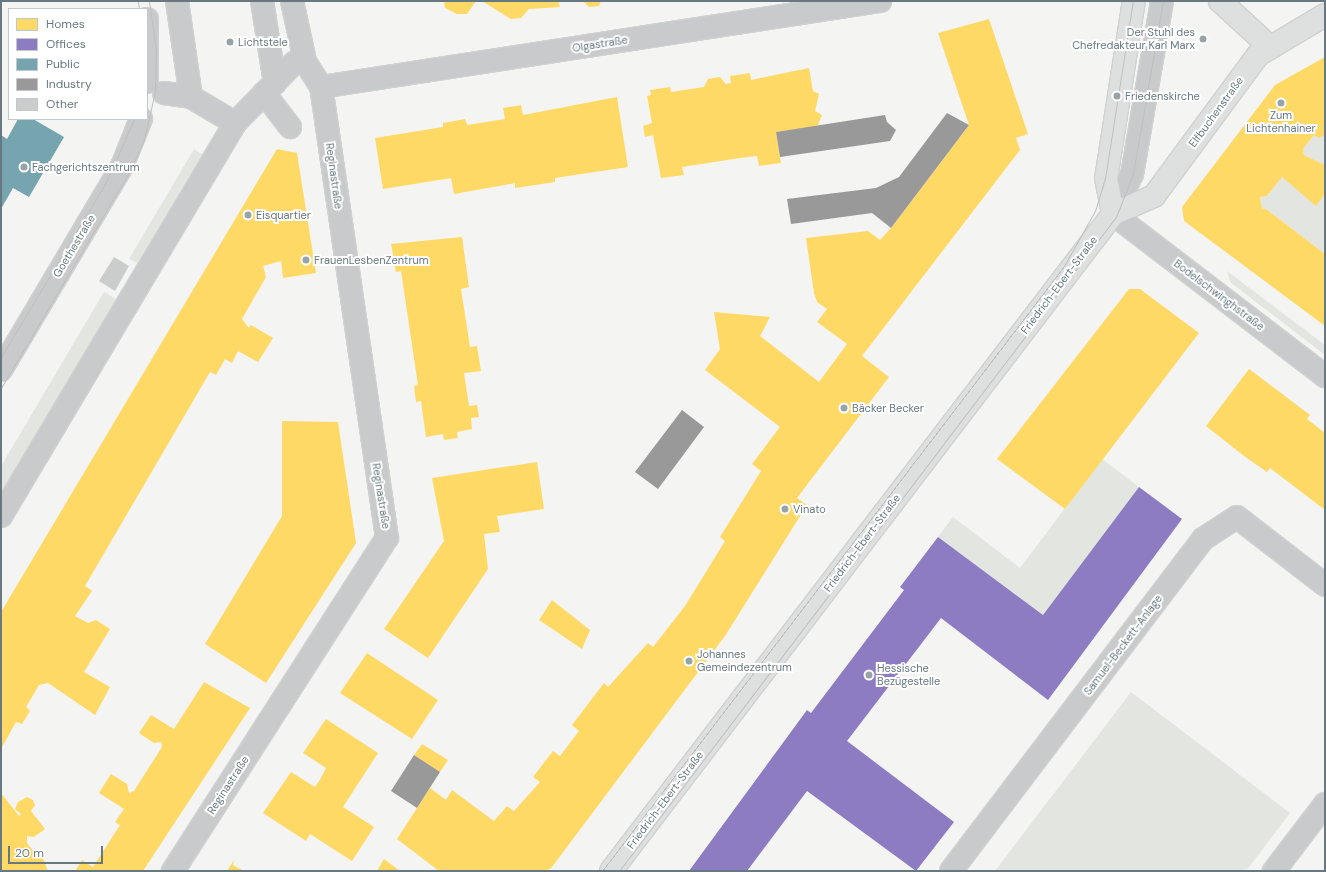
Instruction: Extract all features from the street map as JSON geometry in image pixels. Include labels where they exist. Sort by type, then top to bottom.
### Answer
[{"type":"main road","points":[[1113,214],[1106,179],[1134,1]]},
{"type":"main road","points":[[1220,1],[1270,47]]},
{"type":"main road","name":"Elfbuchenstraße","points":[[1113,214],[1154,196],[1258,55],[1325,15]]},
{"type":"main road","name":"Friedrich-Ebert-Straße","points":[[611,871],[1113,214]]},
{"type":"street","points":[[177,1],[191,97]]},
{"type":"street","points":[[262,1],[270,88],[290,127]]},
{"type":"street","points":[[292,1],[305,62],[321,87]]},
{"type":"street","name":"Olgastraße","points":[[321,87],[880,1]]},
{"type":"street","name":"Friedrich-Ebert-Straße","points":[[1113,214],[1132,174],[1162,1]]},
{"type":"street","points":[[148,25],[156,88],[191,97],[235,123]]},
{"type":"street","points":[[170,54],[191,97]]},
{"type":"street","points":[[1,516],[235,123],[294,63]]},
{"type":"street","name":"Reginastraße","points":[[173,871],[388,538],[321,87]]},
{"type":"street","name":"Goethestraße","points":[[1,370],[122,166],[141,120]]},
{"type":"street","name":"Bodelschwinghstraße","points":[[1113,214],[1325,376]]},
{"type":"street","name":"Samuel-Beckett-Anlage","points":[[951,871],[1203,539],[1237,517],[1325,585]]},
{"type":"street","points":[[1274,871],[1325,804]]},
{"type":"shaded area","points":[[1314,135],[1325,135],[1325,165],[1304,155],[1303,149]]},
{"type":"shaded area","points":[[194,149],[202,154],[137,263],[129,259]]},
{"type":"shaded area","points":[[1289,167],[1325,194],[1325,254],[1266,209],[1262,209],[1260,197],[1267,196]]},
{"type":"shaded area","points":[[1227,271],[1325,345],[1325,355],[1230,282]]},
{"type":"shaded area","points":[[104,292],[116,299],[1,494],[1,466]]},
{"type":"shaded area","points":[[1102,459],[1139,487],[1043,615],[938,537],[953,517],[1020,568]]},
{"type":"shaded area","points":[[1131,692],[1290,813],[1246,871],[995,871]]},
{"type":"building: Homes","points":[[444,1],[476,1],[467,14],[457,14],[445,8]]},
{"type":"building: Homes","points":[[482,1],[558,1],[560,7],[529,9],[521,18],[511,19]]},
{"type":"building: Homes","points":[[583,1],[601,1],[599,6],[589,7]]},
{"type":"building: Homes","points":[[989,19],[1028,134],[1016,138],[1020,150],[862,356],[889,377],[797,498],[807,505],[725,636],[552,867],[547,871],[439,871],[397,839],[430,788],[446,800],[452,790],[494,821],[507,806],[514,811],[540,782],[533,777],[553,751],[560,756],[579,731],[572,725],[604,683],[608,687],[648,643],[653,647],[685,606],[725,541],[720,537],[761,471],[752,464],[780,427],[705,370],[720,349],[714,312],[770,317],[760,336],[819,382],[847,344],[817,322],[827,309],[817,302],[814,293],[806,238],[868,231],[880,240],[891,228],[969,125],[938,33]]},
{"type":"building: Homes","points":[[1325,57],[1325,135],[1319,138],[1314,135],[1303,149],[1304,155],[1325,165],[1325,194],[1316,206],[1282,177],[1267,196],[1260,197],[1262,209],[1266,209],[1325,254],[1325,326],[1184,221],[1182,207],[1275,85]]},
{"type":"building: Homes","points":[[809,68],[813,91],[819,94],[815,111],[822,115],[817,127],[776,132],[781,163],[759,166],[757,156],[740,158],[682,167],[684,175],[661,178],[653,135],[645,137],[643,126],[652,123],[647,96],[651,95],[650,90],[670,87],[671,92],[704,87],[708,79],[720,77],[726,84],[731,83],[730,76],[750,73],[751,80]]},
{"type":"building: Homes","points":[[617,97],[628,167],[555,178],[555,182],[515,188],[515,183],[454,194],[451,178],[383,189],[375,138],[443,127],[443,123],[465,119],[467,125],[505,119],[503,108],[521,105],[523,115]]},
{"type":"building: Homes","points":[[277,149],[297,153],[316,273],[283,278],[281,261],[263,266],[266,277],[242,319],[249,328],[251,325],[273,338],[258,362],[238,351],[232,363],[225,359],[216,375],[210,372],[85,586],[92,591],[75,616],[88,623],[96,620],[110,629],[84,672],[110,687],[95,715],[48,683],[39,685],[26,707],[30,711],[22,724],[16,722],[1,749],[1,612]]},
{"type":"building: Homes","points":[[462,237],[469,287],[461,289],[470,347],[477,346],[481,371],[464,373],[469,406],[477,405],[479,417],[471,418],[472,429],[457,432],[458,438],[444,440],[443,434],[426,437],[421,401],[416,402],[414,386],[418,385],[401,271],[396,272],[391,244]]},
{"type":"building: Homes","points":[[1129,289],[1140,289],[1199,333],[1065,509],[997,459]]},
{"type":"building: Homes","points":[[1249,369],[1310,415],[1307,419],[1325,433],[1325,510],[1270,468],[1267,472],[1244,456],[1206,426]]},
{"type":"building: Homes","points":[[282,421],[338,422],[356,543],[266,683],[205,644],[282,516]]},
{"type":"building: Homes","points":[[537,462],[544,509],[497,516],[500,532],[484,534],[488,569],[428,658],[384,629],[444,541],[432,478]]},
{"type":"building: Homes","points":[[552,600],[590,630],[582,649],[539,620]]},
{"type":"building: Homes","points":[[367,653],[438,700],[412,739],[340,693]]},
{"type":"building: Homes","points":[[204,682],[250,708],[143,871],[75,871],[82,860],[93,867],[120,825],[115,822],[124,809],[99,793],[111,774],[127,784],[129,793],[134,791],[162,747],[161,742],[154,743],[139,733],[151,715],[174,729]]},
{"type":"building: Homes","points":[[326,719],[378,753],[343,807],[374,827],[352,861],[310,834],[306,841],[263,813],[291,772],[315,787],[326,768],[303,753]]},
{"type":"building: Homes","points":[[422,744],[448,760],[440,772],[414,755]]},
{"type":"building: Homes","points":[[1,793],[19,816],[21,814],[15,809],[18,802],[27,797],[33,800],[35,805],[31,811],[45,829],[34,837],[27,836],[27,843],[34,852],[40,851],[48,871],[1,871]]},
{"type":"building: Homes","points":[[384,859],[400,871],[377,871]]},
{"type":"building: Homes","points":[[234,860],[233,865],[244,871],[227,871]]},
{"type":"building: Offices","name":"Hessische Bezügestelle","points":[[1139,487],[1182,519],[1048,700],[941,618],[847,741],[954,822],[916,871],[807,791],[747,871],[689,871],[807,710],[811,713],[904,590],[900,587],[938,537],[1043,615]]},
{"type":"building: Public","name":"Fachgerichtszentrum","points":[[17,120],[35,120],[64,137],[29,197],[13,188],[1,209],[1,135],[7,139]]},
{"type":"building: Industry","points":[[947,113],[969,125],[891,228],[872,213],[791,224],[787,199],[876,188],[899,177]]},
{"type":"building: Industry","points":[[885,115],[887,122],[896,130],[890,141],[780,157],[776,132]]},
{"type":"building: Industry","points":[[682,410],[704,427],[658,489],[635,472]]},
{"type":"building: Industry","points":[[414,755],[440,772],[417,808],[391,791]]},
{"type":"building: Other","points":[[114,257],[129,266],[115,291],[99,281]]},
{"type":"tram line","points":[[138,1],[139,8]]},
{"type":"tram line","points":[[1,388],[130,171],[144,140],[155,91],[156,51],[149,1]]},
{"type":"tram line","points":[[602,871],[1064,266],[1095,211],[1105,179],[1133,1]]},
{"type":"tram line","points":[[619,871],[1116,217],[1133,174],[1163,1]]},
{"type":"tram line","points":[[1,357],[106,182],[134,120]]},
{"type":"place","name":"Der Stuhl des Chefredakteur Karl Marx","points":[[1203,39]]},
{"type":"place","name":"Lichtstele","points":[[230,42]]},
{"type":"place","name":"Friedenskirche","points":[[1117,96]]},
{"type":"place","name":"Zum Lichtenhainer","points":[[1281,103]]},
{"type":"place","name":"Fachgerichtszentrum","points":[[24,167]]},
{"type":"place","name":"Eisquartier","points":[[248,215]]},
{"type":"place","name":"FrauenLesbenZentrum","points":[[306,260]]},
{"type":"place","name":"Bäcker Becker","points":[[844,408]]},
{"type":"place","name":"Vinato","points":[[785,509]]},
{"type":"place","name":"Johannes Gemeindezentrum","points":[[689,661]]},
{"type":"place","name":"Hessische Bezügestelle","points":[[869,675]]}]
